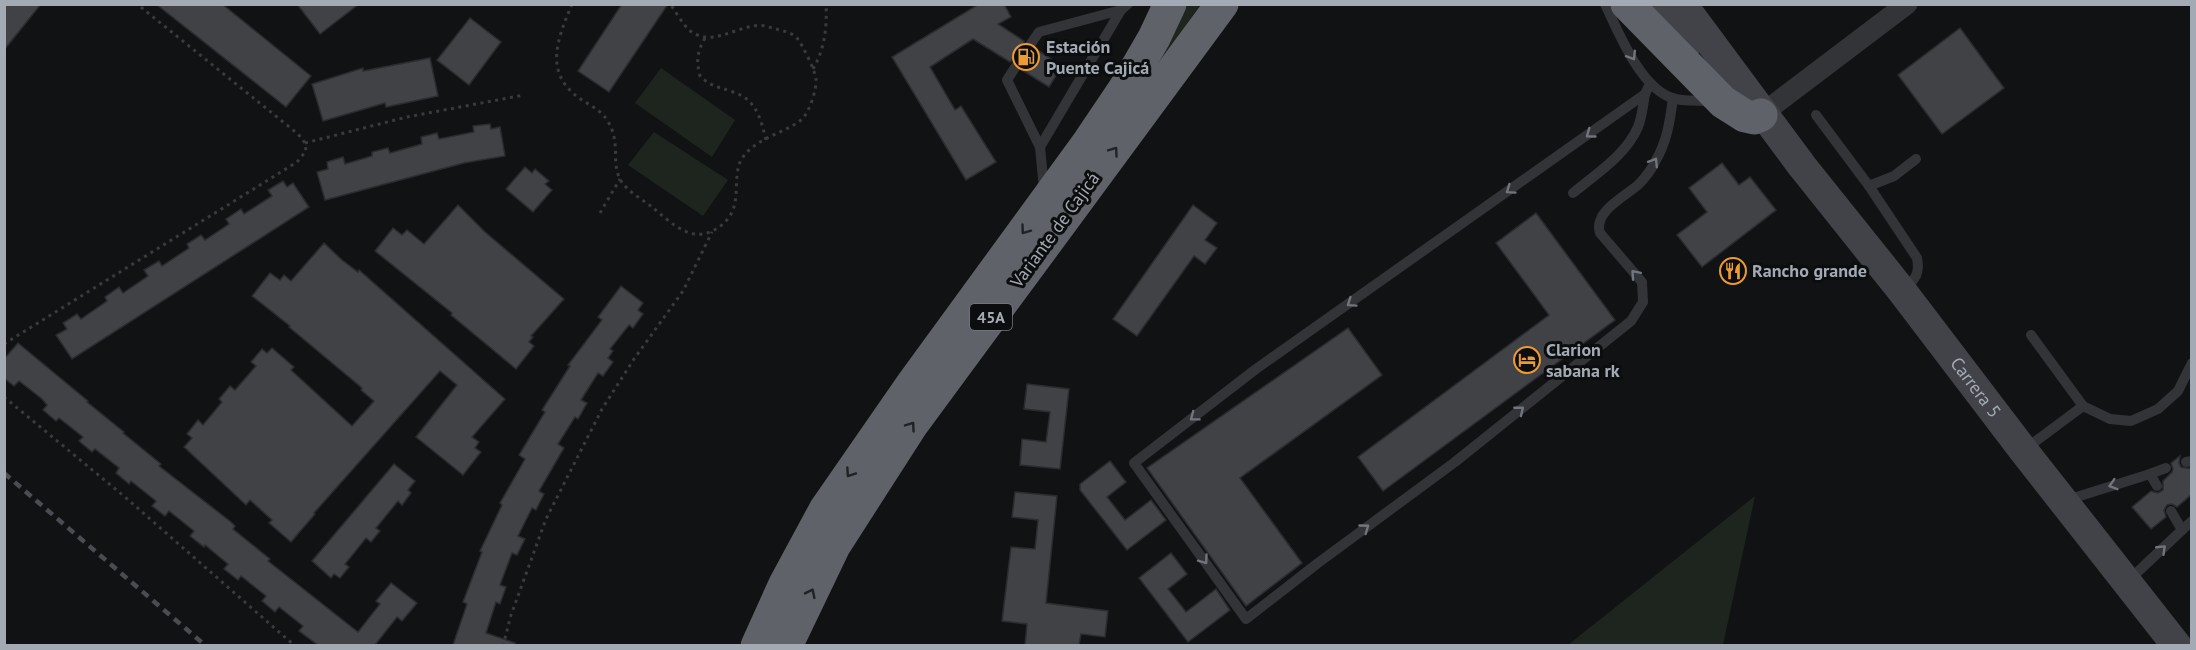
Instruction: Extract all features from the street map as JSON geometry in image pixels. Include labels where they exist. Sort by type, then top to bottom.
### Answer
[{"type":"highway","name":"Variante de Cajicá","points":[[757,645],[785,584],[825,510],[868,445],[1046,202],[1125,88],[1154,38],[1170,4]]},
{"type":"highway","name":"Variante de Cajicá","points":[[786,645],[834,546],[905,435],[1222,4]]},
{"type":"highway","points":[[1627,4],[1723,102],[1745,116],[1767,119]]},
{"type":"main road","name":"Carrera 5","points":[[1668,8],[1767,119],[2177,645]]},
{"type":"street","points":[[1767,119],[1906,4]]},
{"type":"lane","points":[[1605,4],[1629,52],[1650,84],[1672,98],[1723,102]]},
{"type":"lane","points":[[1040,147],[1124,7]]},
{"type":"lane","points":[[1030,45],[1039,32],[1124,7]]},
{"type":"lane","points":[[1016,66],[1007,80],[1040,147],[1046,202]]},
{"type":"lane","points":[[1573,193],[1609,164],[1630,142],[1639,125],[1645,94],[1650,84]]},
{"type":"lane","points":[[1645,94],[1256,369],[1134,464],[1246,619],[1455,462],[1631,321],[1643,302],[1642,282],[1600,233],[1597,226],[1600,218],[1639,183],[1655,163],[1666,137],[1672,98]]},
{"type":"lane","points":[[1816,114],[1869,186],[1917,258],[1918,275],[1902,291]]},
{"type":"lane","points":[[1869,186],[1894,176],[1916,159]]},
{"type":"lane","points":[[2031,335],[2084,406],[2110,419],[2131,421],[2158,409],[2178,391],[2192,363]]},
{"type":"lane","points":[[2023,450],[2084,406]]},
{"type":"lane","points":[[2063,501],[2166,468]]},
{"type":"lane","points":[[2150,474],[2157,486]]},
{"type":"lane","points":[[2172,512],[2182,530]]},
{"type":"lane","points":[[2127,582],[2192,521]]},
{"type":"path","points":[[4,344],[297,162],[306,151],[305,143],[298,135],[137,4]]},
{"type":"path","points":[[572,4],[559,36],[556,65],[559,76],[572,93],[607,119],[617,144],[616,169],[620,179],[625,187],[685,232],[698,234],[712,232],[722,226],[731,214],[741,161],[748,152],[802,119],[809,110],[816,80],[813,69],[797,38],[788,33],[762,25],[716,38],[705,38],[689,29],[670,4]]},
{"type":"path","points":[[813,69],[820,56],[827,29],[826,4]]},
{"type":"path","points":[[705,38],[699,49],[697,62],[700,76],[717,88],[744,97],[754,106],[760,117],[766,140]]},
{"type":"path","points":[[305,143],[407,117],[524,95]]},
{"type":"path","points":[[600,213],[620,179]]},
{"type":"path","points":[[503,645],[546,519],[602,409],[634,359],[683,291],[712,232]]},
{"type":"path","points":[[4,397],[125,497],[295,645]]},
{"type":"shaded area","points":[[1185,5],[1200,5],[1155,68]]},
{"type":"shaded area","points":[[661,68],[735,120],[712,157],[635,103]]},
{"type":"shaded area","points":[[654,132],[728,180],[703,216],[628,165]]},
{"type":"shaded area","points":[[1755,496],[1723,645],[1568,645]]},
{"type":"building","points":[[4,4],[41,4],[4,50]]},
{"type":"building","points":[[156,4],[222,4],[311,76],[286,107]]},
{"type":"building","points":[[297,4],[359,4],[320,34]]},
{"type":"building","points":[[622,4],[668,4],[609,92],[578,71]]},
{"type":"building","points":[[979,4],[1004,4],[1011,17],[998,24],[1024,41],[1023,48],[1026,51],[1033,52],[1036,49],[1062,66],[1049,87],[1022,70],[1023,63],[1020,59],[1013,59],[1010,62],[973,39],[930,67],[955,110],[961,106],[996,162],[966,180],[892,57]]},
{"type":"building","points":[[470,18],[501,42],[469,85],[437,60]]},
{"type":"building","points":[[1960,28],[2004,88],[1942,134],[1898,75]]},
{"type":"building","points":[[430,58],[438,96],[386,107],[385,103],[323,121],[312,84],[363,68],[363,71]]},
{"type":"building","points":[[490,124],[491,129],[500,127],[505,156],[464,163],[325,200],[317,172],[328,169],[327,162],[343,157],[345,164],[372,156],[372,152],[388,148],[390,153],[422,144],[421,137],[437,133],[439,139],[474,132],[473,126]]},
{"type":"building","points":[[1722,163],[1739,185],[1750,177],[1776,210],[1702,267],[1677,235],[1707,212],[1689,188]]},
{"type":"building","points":[[525,167],[532,173],[535,169],[549,181],[545,184],[552,190],[533,212],[506,189]]},
{"type":"building","points":[[283,181],[287,187],[293,183],[309,207],[72,359],[56,335],[67,329],[63,323],[77,314],[81,319],[107,301],[105,297],[119,287],[123,293],[148,276],[144,270],[159,261],[162,266],[189,248],[187,244],[201,235],[205,240],[229,224],[226,219],[241,209],[244,214],[272,196],[268,190]]},
{"type":"building","points":[[458,205],[485,232],[564,299],[531,336],[533,337],[529,342],[534,346],[516,369],[451,315],[452,313],[375,251],[393,228],[402,235],[407,230],[424,244]]},
{"type":"building","points":[[1193,205],[1217,223],[1205,240],[1217,248],[1205,264],[1194,256],[1137,336],[1113,319]]},
{"type":"building","points":[[1536,213],[1615,320],[1383,491],[1358,457],[1549,315],[1496,243]]},
{"type":"building","points":[[324,243],[342,260],[358,272],[359,270],[505,399],[472,437],[479,442],[475,448],[481,452],[463,475],[416,437],[457,385],[440,371],[291,542],[269,523],[272,520],[250,500],[246,505],[184,447],[192,438],[187,434],[198,420],[203,425],[222,402],[219,399],[230,386],[235,390],[256,366],[251,362],[262,349],[267,353],[272,348],[294,367],[291,370],[352,426],[374,401],[290,326],[252,296],[270,273],[280,280],[284,275],[291,281]]},
{"type":"building","points":[[621,286],[643,303],[638,310],[643,314],[633,328],[629,325],[610,349],[613,351],[608,358],[613,362],[603,376],[598,373],[581,400],[587,403],[578,419],[575,417],[558,444],[564,448],[539,491],[544,494],[536,510],[532,508],[518,536],[525,539],[517,555],[512,553],[500,585],[506,587],[500,604],[496,602],[486,633],[515,643],[515,645],[453,645],[467,604],[463,602],[482,552],[480,551],[502,505],[500,503],[525,459],[519,455],[545,412],[542,410],[570,366],[568,365],[602,320],[598,317]]},
{"type":"building","points":[[1348,328],[1382,375],[1240,478],[1302,563],[1246,606],[1147,468]]},
{"type":"building","points":[[18,343],[161,464],[159,466],[231,522],[235,526],[233,529],[270,559],[268,561],[358,632],[380,604],[376,601],[391,583],[417,603],[402,621],[397,617],[375,645],[318,645],[299,631],[303,626],[279,607],[275,612],[262,601],[266,596],[241,576],[238,580],[224,569],[228,564],[190,536],[194,531],[169,511],[165,516],[152,506],[156,501],[131,481],[129,484],[116,473],[119,468],[95,449],[92,452],[79,441],[83,437],[59,418],[56,421],[43,410],[47,405],[42,399],[19,381],[14,386],[4,378],[4,359]]},
{"type":"building","points":[[1027,384],[1069,389],[1060,469],[1020,465],[1022,439],[1046,442],[1050,412],[1024,409]]},
{"type":"building","points":[[2180,456],[2181,467],[2192,469],[2192,494],[2177,507],[2172,504],[2167,505],[2164,510],[2166,517],[2151,529],[2132,507],[2151,491],[2158,493],[2163,490],[2163,481],[2173,469],[2171,463]]},
{"type":"building","points":[[1110,461],[1126,482],[1107,497],[1125,520],[1151,500],[1166,520],[1127,550],[1080,490],[1080,484]]},
{"type":"building","points":[[394,464],[415,481],[408,490],[411,493],[402,505],[398,501],[376,528],[380,531],[371,542],[366,538],[345,564],[349,567],[340,578],[334,574],[331,578],[312,561]]},
{"type":"building","points":[[1015,492],[1057,496],[1046,603],[1108,611],[1105,637],[1081,634],[1079,645],[1025,645],[1027,624],[1002,621],[1011,547],[1035,549],[1038,520],[1012,517]]},
{"type":"building","points":[[1171,553],[1187,574],[1168,589],[1186,612],[1216,589],[1230,610],[1188,642],[1139,578]]},
{"type":"railway","points":[[4,473],[206,646]]},
{"type":"place","name":"Estación Puente Cajicá","points":[[1026,57]]},
{"type":"place","name":"Rancho grande","points":[[1733,271]]},
{"type":"place","name":"Clarion sabana rk","points":[[1527,360]]}]
